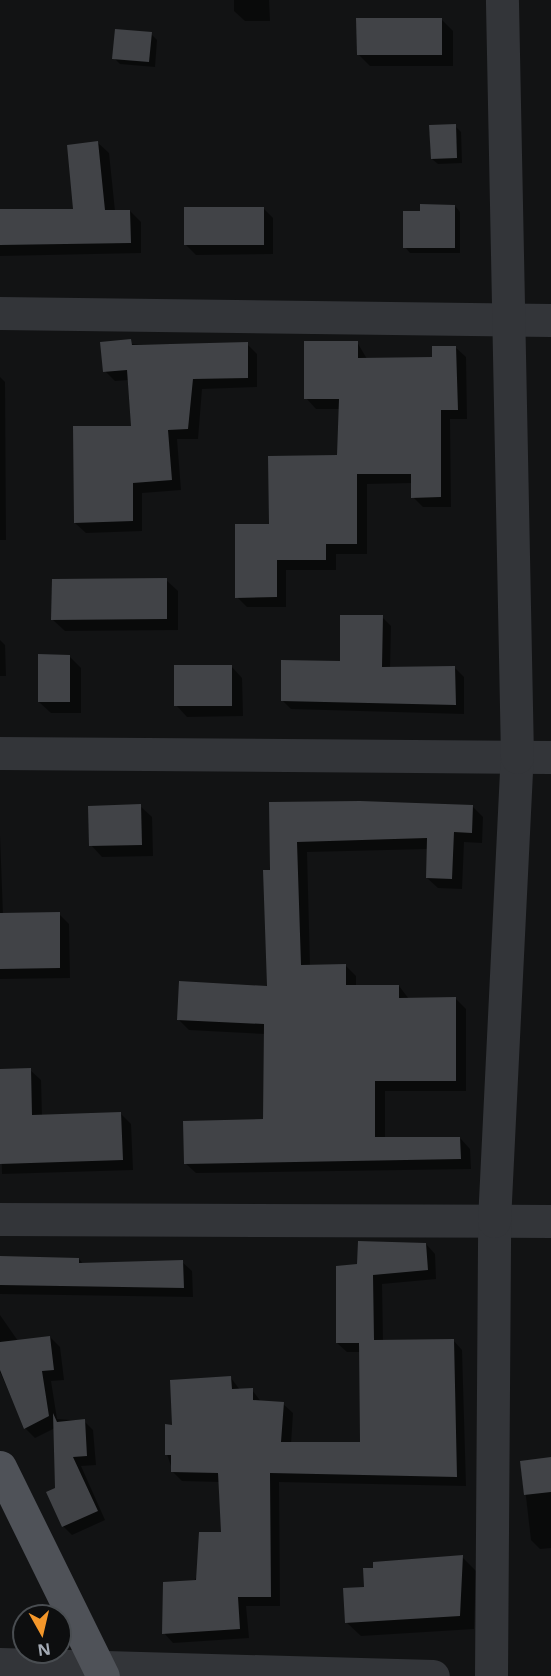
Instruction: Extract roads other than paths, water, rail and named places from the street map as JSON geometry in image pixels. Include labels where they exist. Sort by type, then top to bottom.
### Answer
[{"type":"main road","points":[[0,1467],[101,1671]]},
{"type":"street","points":[[491,1676],[494,1221],[517,757],[502,0]]},
{"type":"street","points":[[0,313],[551,320]]},
{"type":"street","points":[[0,753],[551,757]]},
{"type":"street","points":[[0,1219],[551,1221]]},
{"type":"street","points":[[0,1665],[101,1671],[433,1676]]}]
